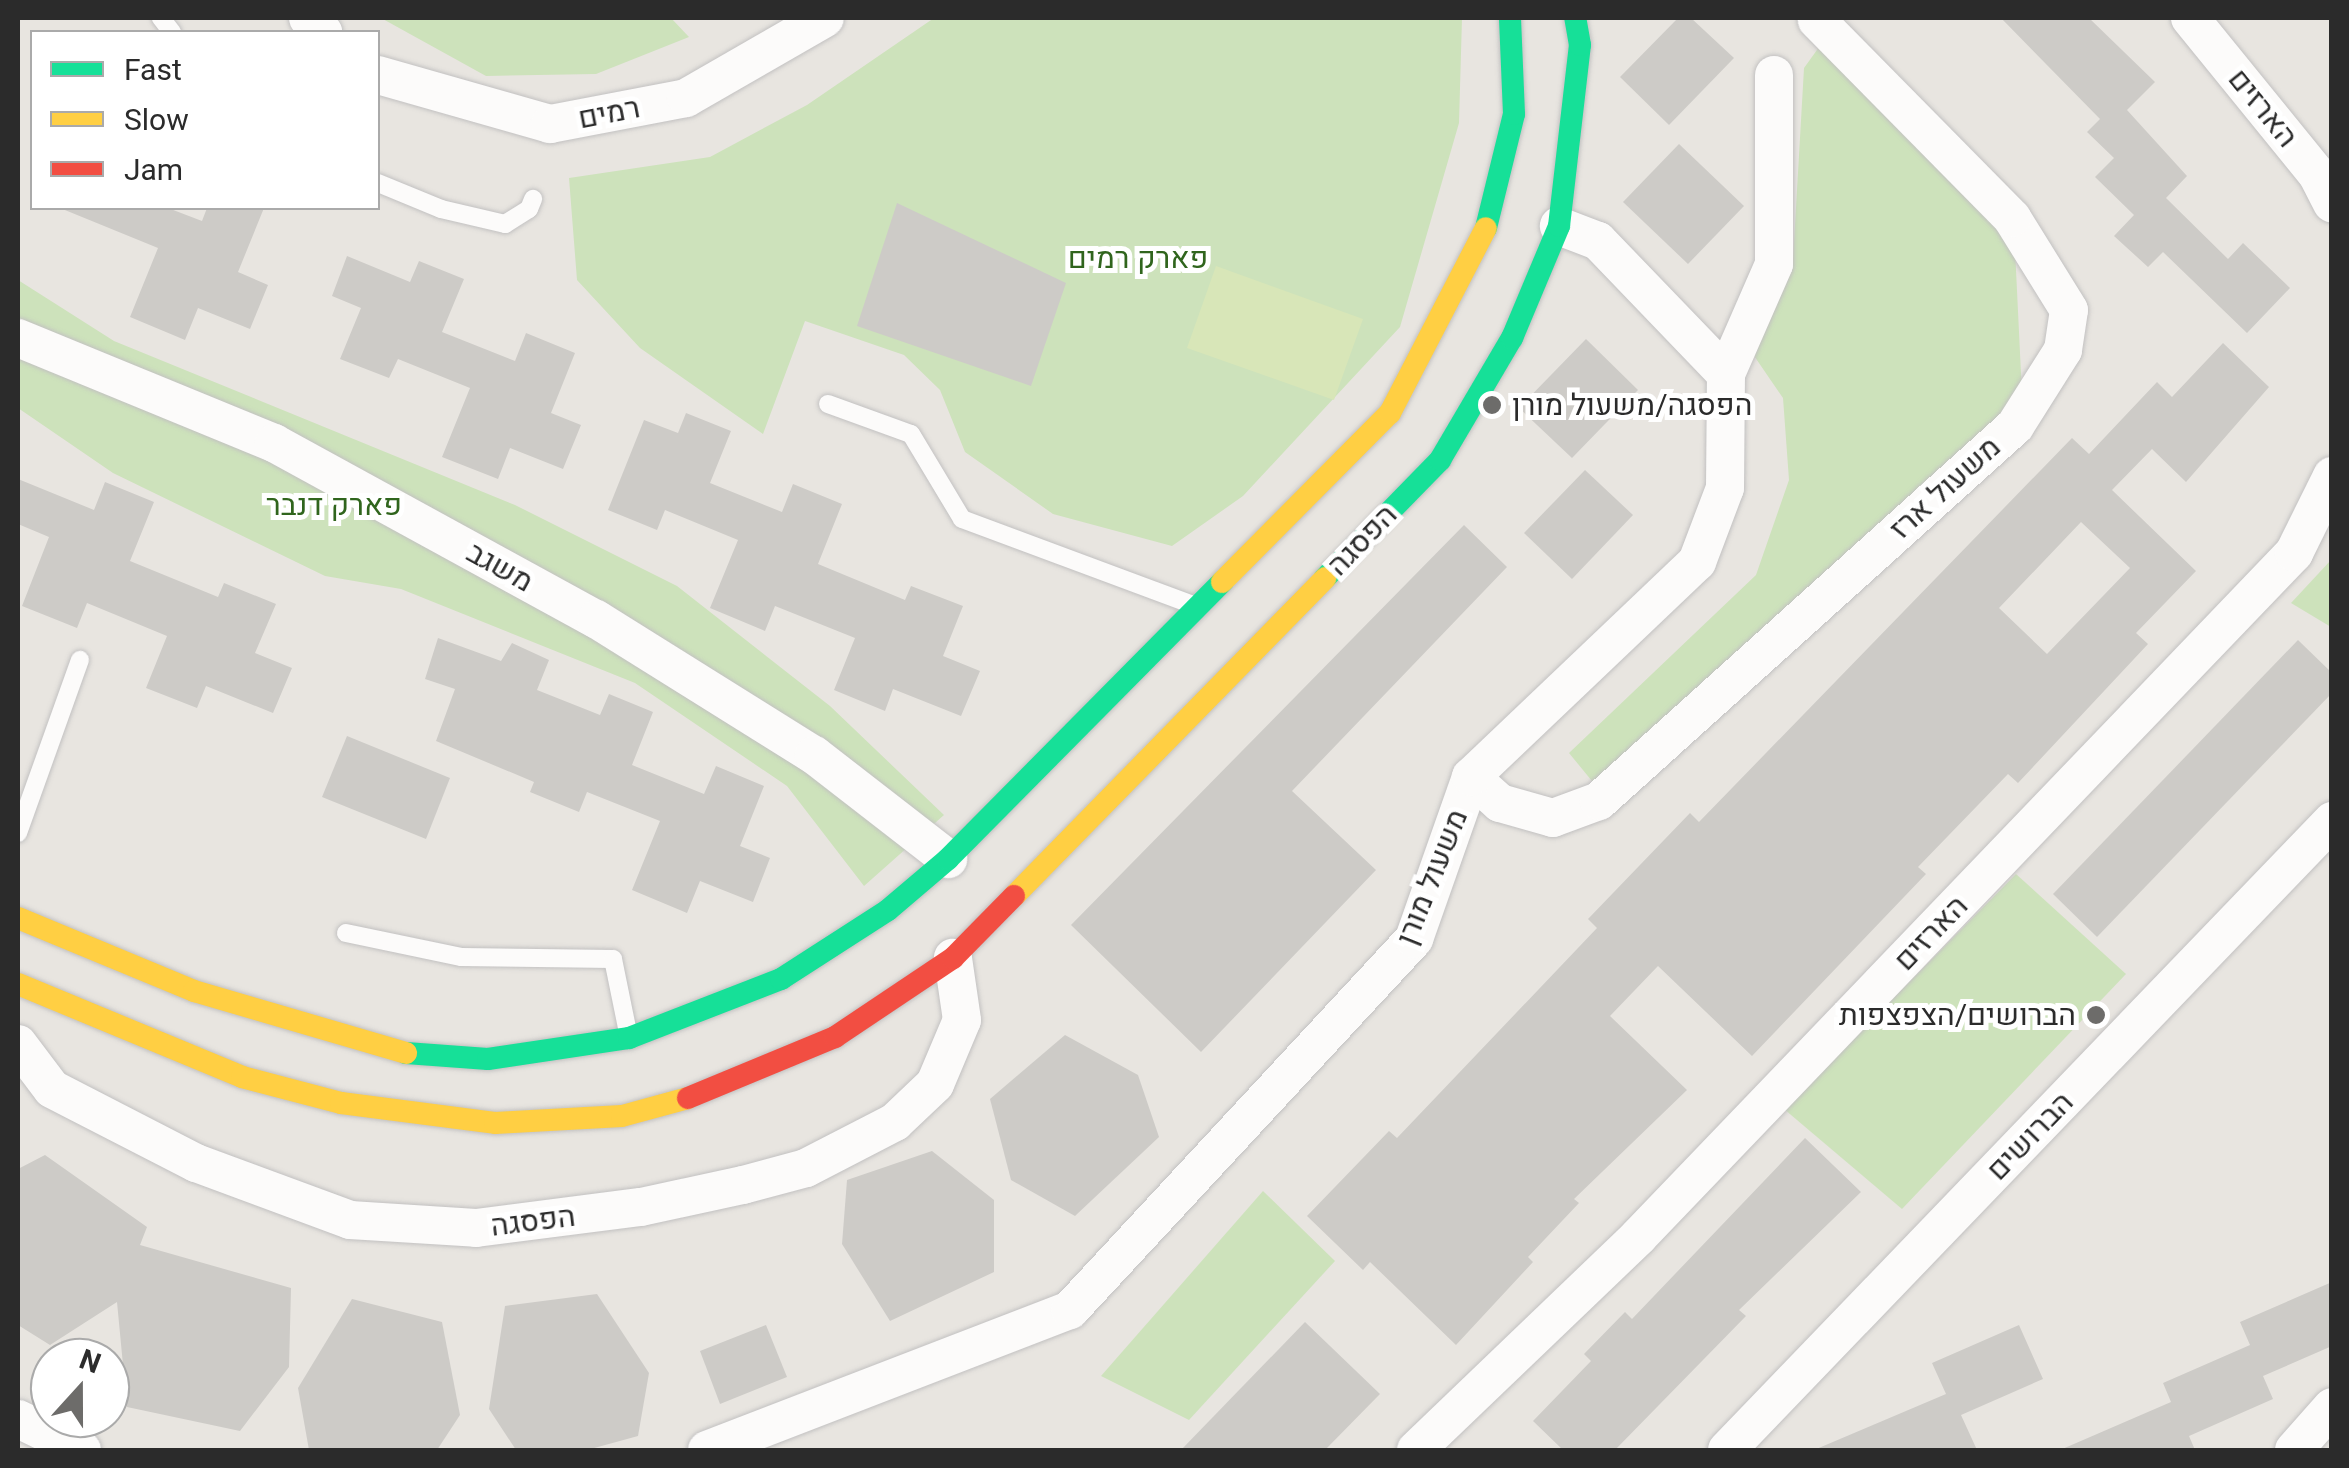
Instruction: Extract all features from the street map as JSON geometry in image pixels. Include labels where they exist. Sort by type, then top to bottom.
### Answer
[{"type":"street","name":"רמים","points":[[380,76],[550,124],[686,98],[825,18]]},
{"type":"street","name":"הפסגה","points":[[18,984],[242,1077],[341,1103],[495,1123],[622,1116],[718,1090],[836,1037],[953,958],[1440,460],[1512,338],[1524,216],[1510,18]]},
{"type":"street","name":"הפסגה","points":[[18,918],[194,991],[394,1052],[488,1059],[630,1038],[781,979],[888,910],[948,860],[1390,413],[1524,216],[1580,45],[1575,18]]},
{"type":"street","name":"הארזים","points":[[2190,18],[2317,174],[2332,203]]},
{"type":"street","name":"משעול ארז","points":[[1471,777],[1500,804],[1553,818],[1599,802],[2015,426],[2062,350],[2069,310],[2012,218],[1817,20]]},
{"type":"street","points":[[1524,216],[1598,241],[1726,374],[1774,264],[1774,75]]},
{"type":"street","name":"משגב","points":[[18,338],[274,444],[582,612],[814,755],[948,860]]},
{"type":"street","name":"משעול מורן","points":[[707,1450],[1070,1310],[1414,939],[1471,777],[1697,562],[1725,488],[1726,374]]},
{"type":"street","name":"הארזים","points":[[1416,1450],[1638,1237],[2294,553],[2332,476]]},
{"type":"street","name":"הברושים","points":[[1726,1450],[2332,821]]},
{"type":"street","name":"הפסגה","points":[[18,1044],[52,1088],[196,1163],[350,1220],[476,1228],[641,1207],[743,1186],[806,1168],[894,1122],[935,1084],[962,1020],[953,958]]},
{"type":"street","points":[[2294,1450],[2332,1408]]},
{"type":"street","points":[[18,1419],[82,1450]]},
{"type":"lane","points":[[380,183],[441,209],[505,224],[530,209],[533,199]]},
{"type":"lane","points":[[828,404],[911,434],[962,520],[1200,608]]},
{"type":"lane","points":[[18,833],[80,660]]},
{"type":"lane","points":[[346,933],[461,957],[613,959],[630,1038]]},
{"type":"green space","points":[[381,18],[671,18],[689,37],[596,74],[486,76]]},
{"type":"green space","name":"פארק רמים","points":[[934,18],[1462,18],[1459,123],[1400,327],[1243,496],[1172,546],[1053,514],[965,452],[940,390],[904,355],[805,321],[763,434],[640,348],[577,280],[569,178],[710,157],[807,105]]},
{"type":"green space","points":[[1822,43],[2015,249],[2022,394],[1601,792],[1569,753],[1756,575],[1789,480],[1783,398],[1735,328],[1793,260],[1804,68]]},
{"type":"green space","points":[[1216,266],[1363,319],[1334,400],[1187,348]]},
{"type":"green space","name":"פארק דנבר","points":[[18,280],[114,341],[515,505],[677,586],[830,706],[944,815],[864,886],[787,786],[635,683],[401,589],[325,576],[113,473],[18,408]]},
{"type":"green space","points":[[2331,560],[2331,627],[2291,603]]},
{"type":"green space","points":[[2016,874],[2126,974],[1902,1209],[1784,1109]]},
{"type":"green space","points":[[1263,1191],[1335,1261],[1189,1420],[1101,1376]]},
{"type":"building","points":[[1678,18],[1691,18],[1734,58],[1669,125],[1620,77]]},
{"type":"building","points":[[2001,18],[2089,18],[2155,82],[2127,110],[2187,176],[2166,198],[2228,259],[2243,243],[2290,288],[2247,333],[2163,252],[2148,267],[2114,236],[2134,215],[2095,177],[2114,158],[2087,132],[2100,119]]},
{"type":"building","points":[[1679,144],[1744,206],[1688,264],[1623,202]]},
{"type":"building","points":[[897,203],[1066,283],[1031,386],[857,326]]},
{"type":"building","points":[[65,210],[173,210],[202,221],[206,210],[263,210],[238,272],[268,285],[250,329],[198,308],[185,340],[130,317],[158,248]]},
{"type":"building","points":[[347,256],[410,282],[419,261],[464,279],[442,332],[515,361],[526,333],[575,353],[551,413],[581,425],[563,469],[510,448],[498,479],[442,457],[470,388],[398,359],[389,378],[340,359],[361,308],[332,296]]},
{"type":"building","points":[[1586,339],[1638,390],[1572,458],[1519,408]]},
{"type":"building","points":[[2223,343],[2269,387],[2186,482],[2152,449],[2112,490],[2196,571],[2136,633],[2148,644],[2018,783],[2008,774],[1918,867],[1926,874],[1752,1056],[1658,966],[1610,1016],[1687,1090],[1574,1199],[1579,1203],[1528,1257],[1533,1262],[1456,1345],[1370,1262],[1363,1270],[1307,1216],[1389,1131],[1397,1138],[1597,928],[1588,919],[1690,813],[1699,822],[2072,438],[2089,454],[2157,382],[2172,397]],"holes":[[[2081,522],[2130,568],[2047,654],[1999,608]]]},
{"type":"building","points":[[686,413],[731,431],[710,483],[782,512],[793,484],[842,504],[818,564],[905,600],[911,586],[963,606],[943,656],[980,671],[961,716],[893,689],[885,711],[834,690],[855,638],[775,606],[765,631],[710,608],[738,540],[665,510],[657,530],[608,510],[644,420],[678,433]]},
{"type":"building","points":[[1585,470],[1633,515],[1572,579],[1524,533]]},
{"type":"building","points":[[18,479],[94,510],[105,482],[154,502],[130,561],[218,597],[224,583],[276,604],[255,653],[292,668],[273,713],[206,686],[197,708],[146,688],[167,636],[87,603],[77,628],[22,606],[49,537],[18,524]]},
{"type":"building","points":[[1464,525],[1507,567],[1292,791],[1376,870],[1201,1052],[1071,925]]},
{"type":"building","points":[[438,638],[501,661],[512,643],[549,660],[537,690],[600,715],[609,694],[653,712],[632,765],[704,794],[716,766],[764,786],[740,846],[770,858],[753,902],[700,881],[687,913],[632,890],[660,821],[587,792],[579,812],[530,792],[534,782],[436,741],[455,689],[425,679]]},
{"type":"building","points":[[2298,640],[2332,673],[2332,693],[2097,937],[2053,894]]},
{"type":"building","points":[[347,736],[450,778],[426,839],[322,797]]},
{"type":"building","points":[[1065,1035],[1138,1075],[1159,1137],[1075,1216],[1011,1180],[990,1099]]},
{"type":"building","points":[[1805,1138],[1861,1192],[1739,1310],[1746,1316],[1615,1450],[1563,1450],[1533,1421],[1591,1361],[1584,1354],[1625,1312],[1632,1319]]},
{"type":"building","points":[[932,1151],[994,1200],[994,1272],[890,1321],[842,1244],[847,1180]]},
{"type":"building","points":[[45,1155],[147,1227],[140,1245],[291,1288],[289,1367],[240,1431],[130,1408],[130,1338],[120,1338],[117,1302],[61,1338],[39,1338],[18,1325],[18,1169]]},
{"type":"building","points":[[2332,1282],[2332,1346],[2263,1376],[2273,1399],[2189,1436],[2195,1450],[2060,1450],[2171,1402],[2163,1383],[2250,1345],[2240,1322]]},
{"type":"building","points":[[597,1294],[649,1373],[638,1436],[587,1450],[516,1450],[489,1409],[505,1306]]},
{"type":"building","points":[[352,1299],[442,1322],[460,1415],[437,1450],[309,1450],[298,1388]]},
{"type":"building","points":[[1305,1322],[1380,1394],[1325,1450],[1181,1450]]},
{"type":"building","points":[[766,1325],[787,1377],[720,1404],[700,1351]]},
{"type":"building","points":[[2019,1325],[2043,1379],[1961,1415],[1977,1450],[1814,1450],[1946,1394],[1932,1363]]},
{"type":"traffic: fast","points":[[1486,228],[1514,114],[1510,18]]},
{"type":"traffic: fast","points":[[1325,578],[1440,460],[1512,338],[1559,226],[1580,45],[1575,18]]},
{"type":"traffic: fast","points":[[406,1053],[488,1059],[629,1038],[781,979],[888,910],[948,859],[1222,582]]},
{"type":"traffic: slow","points":[[1222,582],[1390,413],[1486,228]]},
{"type":"traffic: slow","points":[[1014,896],[1325,578]]},
{"type":"traffic: slow","points":[[18,918],[194,991],[406,1053]]},
{"type":"traffic: slow","points":[[18,984],[242,1077],[341,1103],[495,1123],[622,1116],[688,1098]]},
{"type":"traffic: jam","points":[[688,1098],[835,1037],[953,958],[1014,896]]},
{"type":"place","name":"הפסגה/משעול מורן","points":[[1492,405]]},
{"type":"place","name":"הברושים/הצפצפות","points":[[2096,1015]]}]
